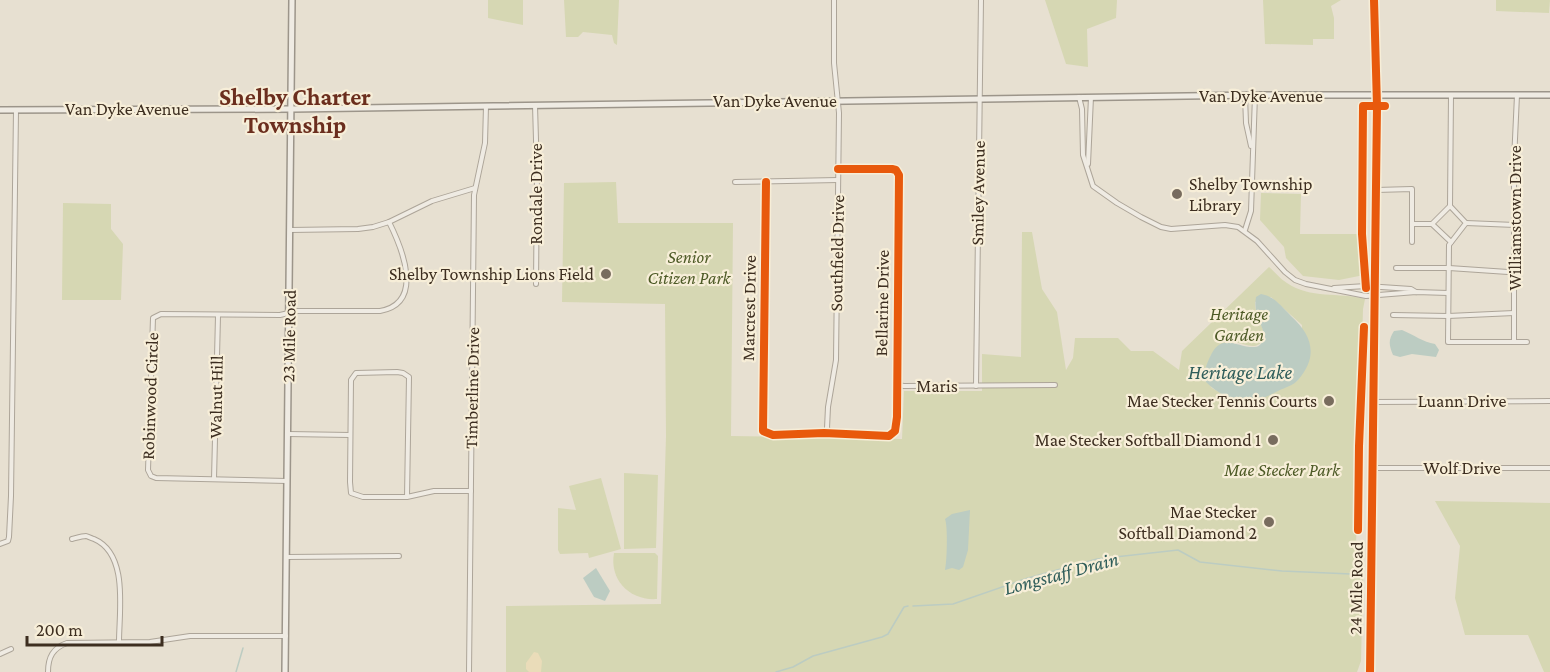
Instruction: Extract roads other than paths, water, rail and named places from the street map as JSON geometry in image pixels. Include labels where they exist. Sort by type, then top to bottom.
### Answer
[{"type":"main road","name":"23 Mile Road","points":[[285,672],[292,0]]},
{"type":"main road","name":"Van Dyke Avenue","points":[[0,110],[292,109],[1255,95],[1550,95]]},
{"type":"street","name":"Southfield Drive","points":[[830,434],[827,428],[828,407],[836,360],[838,180],[834,0]]},
{"type":"street","name":"Smiley Avenue","points":[[976,386],[981,0]]},
{"type":"street","name":"24 Mile Road","points":[[1370,672],[1377,95],[1374,0]]},
{"type":"street","points":[[1245,230],[1251,211],[1255,95]]},
{"type":"street","points":[[1450,95],[1450,206],[1466,223],[1515,225]]},
{"type":"street","name":"Williamstown Drive","points":[[1514,342],[1517,95]]},
{"type":"street","points":[[1245,96],[1245,123],[1252,150]]},
{"type":"street","points":[[1079,97],[1082,109],[1083,155],[1093,186],[1101,193],[1161,227],[1181,229],[1225,225],[1245,230],[1295,280],[1306,284],[1355,295],[1448,292]]},
{"type":"street","points":[[1087,167],[1090,150],[1091,97]]},
{"type":"street","name":"Rondale Drive","points":[[535,104],[536,284]]},
{"type":"street","name":"Timberline Drive","points":[[469,672],[475,188],[484,143],[486,105]]},
{"type":"street","points":[[0,544],[8,541],[10,531],[16,110]]},
{"type":"street","name":"Bellarine Drive","points":[[830,434],[893,434],[897,417],[898,385],[896,381],[899,177],[897,171],[889,168],[838,169]]},
{"type":"street","points":[[735,182],[838,180]]},
{"type":"street","name":"Marcrest Drive","points":[[766,182],[762,428],[764,433],[773,435],[830,434]]},
{"type":"street","points":[[290,230],[358,229],[389,222],[432,201],[475,188]]},
{"type":"street","points":[[1376,190],[1412,189],[1412,242]]},
{"type":"street","points":[[1432,224],[1450,206]]},
{"type":"street","points":[[218,316],[289,314],[297,311],[380,311],[396,304],[404,293],[406,267],[401,244],[389,222]]},
{"type":"street","points":[[1466,223],[1451,242],[1448,342],[1527,342]]},
{"type":"street","points":[[1412,224],[1432,224],[1451,242]]},
{"type":"street","points":[[1396,268],[1449,268],[1508,272]]},
{"type":"street","points":[[1330,289],[1342,286],[1411,289],[1416,292]]},
{"type":"street","points":[[1393,315],[1448,316],[1514,313]]},
{"type":"street","name":"Robinwood Circle","points":[[214,479],[156,478],[151,476],[148,470],[152,320],[154,316],[161,314],[218,316]]},
{"type":"street","name":"Walnut Hill","points":[[214,479],[218,316]]},
{"type":"street","points":[[407,496],[410,382],[407,375],[397,372],[354,374],[351,380],[351,493],[363,497],[407,496],[434,491],[471,490]]},
{"type":"street","name":"Maris","points":[[898,385],[1055,385]]},
{"type":"street","name":"Luann Drive","points":[[1374,402],[1550,401]]},
{"type":"street","points":[[288,434],[350,435]]},
{"type":"street","name":"Wolf Drive","points":[[1373,468],[1550,468]]},
{"type":"street","points":[[214,479],[287,481]]},
{"type":"street","points":[[72,539],[86,536],[111,550],[117,564],[119,581],[119,642]]},
{"type":"street","points":[[287,557],[399,556]]},
{"type":"street","points":[[48,672],[50,657],[64,644],[157,641],[190,636],[286,636]]},
{"type":"street","points":[[0,654],[11,649]]},
{"type":"water","name":"Heritage Lake","points":[[1261,294],[1278,302],[1304,331],[1310,346],[1309,363],[1298,380],[1291,385],[1259,399],[1235,400],[1215,390],[1206,382],[1205,370],[1214,350],[1219,345],[1229,342],[1255,347],[1262,343],[1265,338],[1264,332],[1255,303],[1256,297]]},
{"type":"water","points":[[1402,330],[1435,344],[1439,350],[1436,357],[1412,354],[1400,357],[1393,355],[1390,345],[1391,337],[1394,331]]},
{"type":"water","points":[[970,510],[968,550],[963,567],[959,570],[952,568],[945,570],[947,529],[945,519],[952,514]]},
{"type":"water","points":[[596,568],[610,591],[605,601],[594,597],[583,578]]},
{"type":"waterway","name":"Longstaff Drain","points":[[913,606],[953,604],[1028,578],[1097,559],[1178,550],[1200,562],[1282,571],[1351,574]]},
{"type":"waterway","name":"Longstaff Drain","points":[[776,672],[793,667],[813,656],[882,637],[888,634],[904,607],[908,606]]},
{"type":"waterway","points":[[236,672],[243,648]]},
{"type":"place","name":"Shelby Township Library","points":[[1177,194]]},
{"type":"place","name":"Shelby Township Lions Field","points":[[606,274]]},
{"type":"place","name":"Mae Stecker Tennis Courts","points":[[1329,401]]},
{"type":"place","name":"Mae Stecker Softball Diamond 1","points":[[1273,440]]},
{"type":"place","name":"Mae Stecker Softball Diamond 2","points":[[1269,522]]},
{"type":"district","name":"Shelby Charter Township","points":[[295,111]]},
{"type":"park label","name":"Senior Citizen Park","points":[[689,267]]},
{"type":"park label","name":"Heritage Garden","points":[[1239,324]]},
{"type":"park label","name":"Mae Stecker Park","points":[[1282,470]]}]
